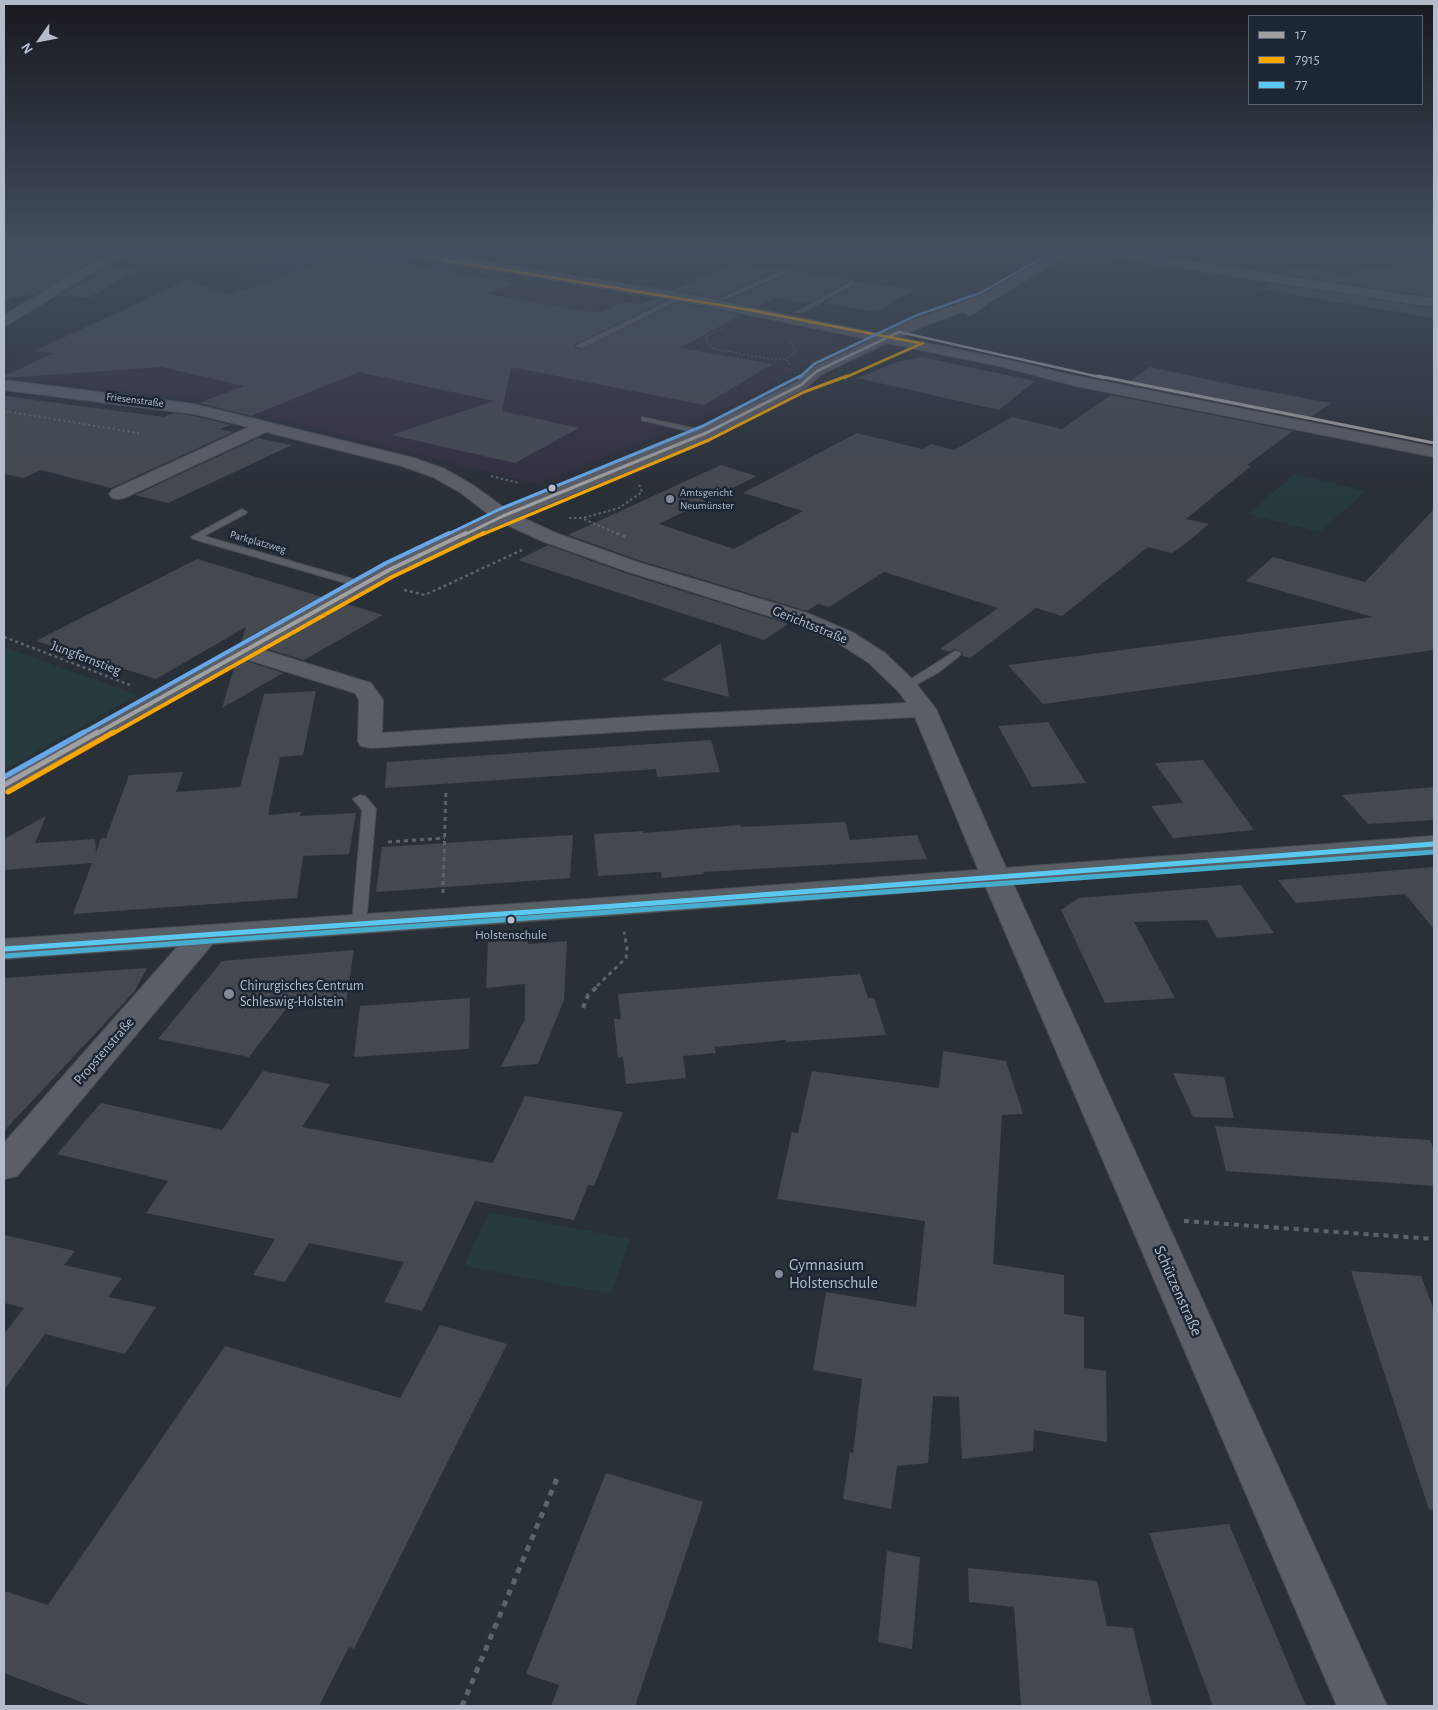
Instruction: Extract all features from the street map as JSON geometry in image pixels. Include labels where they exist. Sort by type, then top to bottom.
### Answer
[{"type":"main road","points":[[853,333],[883,339],[900,337]]},
{"type":"main road","points":[[883,333],[1085,382],[1434,452]]},
{"type":"main road","points":[[920,336],[1056,368],[1434,443]]},
{"type":"main road","points":[[4,949],[615,906],[1434,844]]},
{"type":"street","points":[[4,785],[365,583],[503,516],[706,433],[801,385],[831,375],[908,333]]},
{"type":"street","points":[[900,337],[920,336],[926,333]]},
{"type":"street","points":[[801,385],[817,371],[883,339]]},
{"type":"street","name":"Friesenstraße","points":[[4,385],[164,403],[408,462],[439,473],[467,489],[503,516]]},
{"type":"street","points":[[118,494],[265,426]]},
{"type":"street","name":"Gerichtsstraße","points":[[503,516],[549,537],[633,567],[800,618],[846,638],[877,658],[906,686],[924,708],[995,876]]},
{"type":"street","points":[[244,651],[364,688],[371,700],[370,741],[924,708]]},
{"type":"street","name":"Schützenstraße","points":[[995,876],[1362,1706]]},
{"type":"street","name":"Propstenstraße","points":[[4,1166],[204,935]]},
{"type":"lane","points":[[580,346],[607,333]]},
{"type":"lane","points":[[645,419],[706,433]]},
{"type":"lane","name":"Parkplatzweg","points":[[242,512],[196,537],[365,583]]},
{"type":"lane","points":[[906,686],[935,670],[955,654]]},
{"type":"lane","points":[[359,924],[369,809],[360,799]]},
{"type":"path","points":[[713,333],[705,337],[710,346],[725,351],[770,359],[786,359]]},
{"type":"path","points":[[4,411],[139,433]]},
{"type":"path","points":[[563,518],[583,518],[619,508],[642,492],[640,486],[634,484]]},
{"type":"path","points":[[365,583],[425,596],[549,537]]},
{"type":"path","name":"Jungfernstieg","points":[[4,637],[161,697]]},
{"type":"path","points":[[442,918],[446,790]]},
{"type":"path","points":[[367,844],[445,838]]},
{"type":"path","points":[[583,1008],[588,995],[626,958],[625,933],[615,906]]},
{"type":"path","points":[[1146,1219],[1434,1239]]},
{"type":"path","points":[[462,1706],[558,1476]]},
{"type":"shaded area","points":[[68,333],[822,333],[832,335],[844,347],[795,371],[744,400],[538,484],[202,400],[4,377],[11,372],[8,363]]},
{"type":"green space","points":[[1295,474],[1366,491],[1320,532],[1247,514]]},
{"type":"green space","points":[[4,647],[138,695],[4,770]]},
{"type":"green space","points":[[489,1212],[630,1239],[611,1294],[464,1266]]},
{"type":"building","points":[[74,333],[599,333],[574,345],[575,348],[582,350],[616,333],[708,333],[680,348],[773,364],[704,405],[511,367],[502,411],[579,428],[515,463],[391,435],[494,401],[359,372],[251,416],[199,403],[244,386],[162,367],[4,378],[4,376],[54,353],[35,351]]},
{"type":"building","points":[[921,357],[1035,381],[999,410],[857,378],[897,362]]},
{"type":"building","points":[[1150,367],[1331,403],[1307,420],[1126,384]]},
{"type":"building","points":[[1111,395],[1293,431],[1247,465],[1251,466],[1186,519],[1209,524],[1181,547],[1172,553],[1148,547],[1062,616],[1036,608],[970,658],[962,656],[963,654],[959,650],[954,649],[950,652],[940,649],[998,608],[884,572],[829,607],[818,604],[807,611],[641,561],[568,535],[721,465],[757,476],[659,524],[734,549],[803,511],[743,493],[857,433],[922,449],[931,444],[954,450],[1012,417],[1062,429]]},
{"type":"building","points":[[4,396],[164,417],[174,413],[194,416],[231,425],[220,429],[233,432],[111,488],[41,470],[23,478],[4,474]]},
{"type":"building","points":[[258,438],[292,445],[168,503],[135,495]]},
{"type":"building","points":[[1434,509],[1434,650],[1043,704],[1008,665],[1373,617],[1246,581],[1273,557],[1365,582]]},
{"type":"building","points":[[548,545],[625,573],[788,624],[764,640],[518,560]]},
{"type":"building","points":[[197,559],[322,597],[241,642],[246,627],[156,679],[36,641]]},
{"type":"building","points":[[347,604],[383,615],[304,660],[267,649]]},
{"type":"building","points":[[721,643],[729,697],[662,680]]},
{"type":"building","points":[[246,661],[283,673],[222,708],[234,668]]},
{"type":"building","points":[[316,691],[303,755],[280,757],[268,815],[301,812],[300,816],[356,813],[349,854],[303,856],[297,898],[73,914],[92,863],[4,870],[4,839],[46,816],[35,843],[95,839],[96,853],[101,838],[106,838],[129,775],[183,772],[176,792],[240,787],[264,694]]},
{"type":"building","points":[[1048,722],[1086,783],[1032,787],[998,726]]},
{"type":"building","points":[[711,740],[720,772],[657,777],[656,769],[385,788],[387,762]]},
{"type":"building","points":[[1203,760],[1254,830],[1173,838],[1151,806],[1183,803],[1155,763]]},
{"type":"building","points":[[1434,787],[1434,820],[1368,824],[1342,795]]},
{"type":"building","points":[[845,822],[850,840],[917,835],[927,859],[703,872],[704,874],[662,878],[661,872],[598,876],[594,834],[643,831],[643,833],[740,825],[741,827]]},
{"type":"building","points":[[573,835],[570,878],[376,892],[382,847]]},
{"type":"building","points":[[1434,867],[1434,929],[1405,894],[1296,903],[1278,880]]},
{"type":"building","points":[[1241,885],[1274,933],[1217,938],[1207,920],[1134,922],[1175,998],[1105,1003],[1061,910],[1079,898]]},
{"type":"building","points":[[528,938],[528,944],[567,941],[564,1000],[538,1064],[501,1067],[525,1019],[525,984],[486,988],[488,942]]},
{"type":"building","points":[[354,950],[346,1002],[286,1009],[249,1057],[158,1039],[222,961]]},
{"type":"building","points":[[147,968],[134,992],[4,1131],[4,978]]},
{"type":"building","points":[[860,974],[868,998],[874,998],[886,1035],[786,1042],[786,1040],[714,1047],[716,1053],[683,1056],[686,1078],[626,1084],[623,1057],[618,1058],[614,1019],[621,1019],[618,994]]},
{"type":"building","points":[[470,998],[469,1049],[354,1057],[360,1006]]},
{"type":"building","points":[[943,1051],[1006,1061],[1023,1114],[1002,1115],[993,1264],[1064,1275],[1064,1314],[1084,1317],[1084,1368],[1106,1371],[1107,1442],[1034,1430],[1033,1451],[962,1459],[959,1397],[933,1396],[928,1463],[897,1466],[891,1509],[843,1499],[850,1452],[853,1453],[862,1379],[813,1370],[826,1292],[916,1307],[925,1221],[777,1199],[792,1132],[798,1133],[812,1071],[939,1088]]},
{"type":"building","points":[[263,1071],[330,1084],[302,1127],[493,1163],[525,1096],[623,1112],[594,1186],[588,1185],[574,1220],[475,1201],[422,1311],[384,1302],[404,1262],[309,1243],[285,1282],[253,1275],[275,1239],[146,1213],[168,1181],[57,1154],[101,1103],[222,1130]]},
{"type":"building","points":[[1173,1073],[1224,1077],[1234,1118],[1193,1117]]},
{"type":"building","points":[[1215,1126],[1430,1140],[1434,1151],[1434,1186],[1226,1171]]},
{"type":"building","points":[[4,1235],[75,1251],[64,1265],[122,1278],[108,1297],[156,1307],[125,1354],[45,1334],[4,1390],[4,1334],[24,1308],[4,1303]]},
{"type":"building","points":[[1351,1271],[1421,1276],[1434,1310],[1434,1509],[1429,1510]]},
{"type":"building","points":[[440,1325],[507,1344],[354,1649],[349,1647],[319,1706],[92,1706],[4,1673],[4,1591],[48,1605],[225,1346],[400,1398]]},
{"type":"building","points":[[606,1473],[703,1502],[635,1706],[551,1706],[559,1685],[526,1674]]},
{"type":"building","points":[[1229,1524],[1306,1706],[1213,1706],[1149,1533]]},
{"type":"building","points":[[887,1551],[920,1557],[912,1649],[878,1642]]},
{"type":"building","points":[[968,1568],[1097,1581],[1107,1626],[1133,1628],[1152,1706],[1021,1706],[1014,1607],[969,1602]]},
{"type":"transit line","name":"7915","points":[[867,333],[919,343]]},
{"type":"transit line","points":[[4,777],[386,563],[500,509],[703,426],[797,379],[814,364],[880,333]]},
{"type":"transit line","name":"17","points":[[4,785],[389,570],[503,516],[706,433],[801,385],[817,371],[897,333]]},
{"type":"transit line","name":"17","points":[[902,333],[1056,368],[1434,443]]},
{"type":"transit line","name":"7915","points":[[8,792],[392,577],[506,523],[709,440],[804,392],[834,382],[923,343]]},
{"type":"transit line","name":"77","points":[[4,949],[615,906],[1434,844]]},
{"type":"transit line","points":[[5,956],[1434,852]]},
{"type":"place","name":"Amtsgericht Neumünster","points":[[670,499]]},
{"type":"place","name":"Holstenschule","points":[[511,920]]},
{"type":"place","name":"Chirurgisches Centrum Schleswig-Holstein","points":[[229,994]]},
{"type":"place","name":"Gymnasium Holstenschule","points":[[779,1274]]}]
